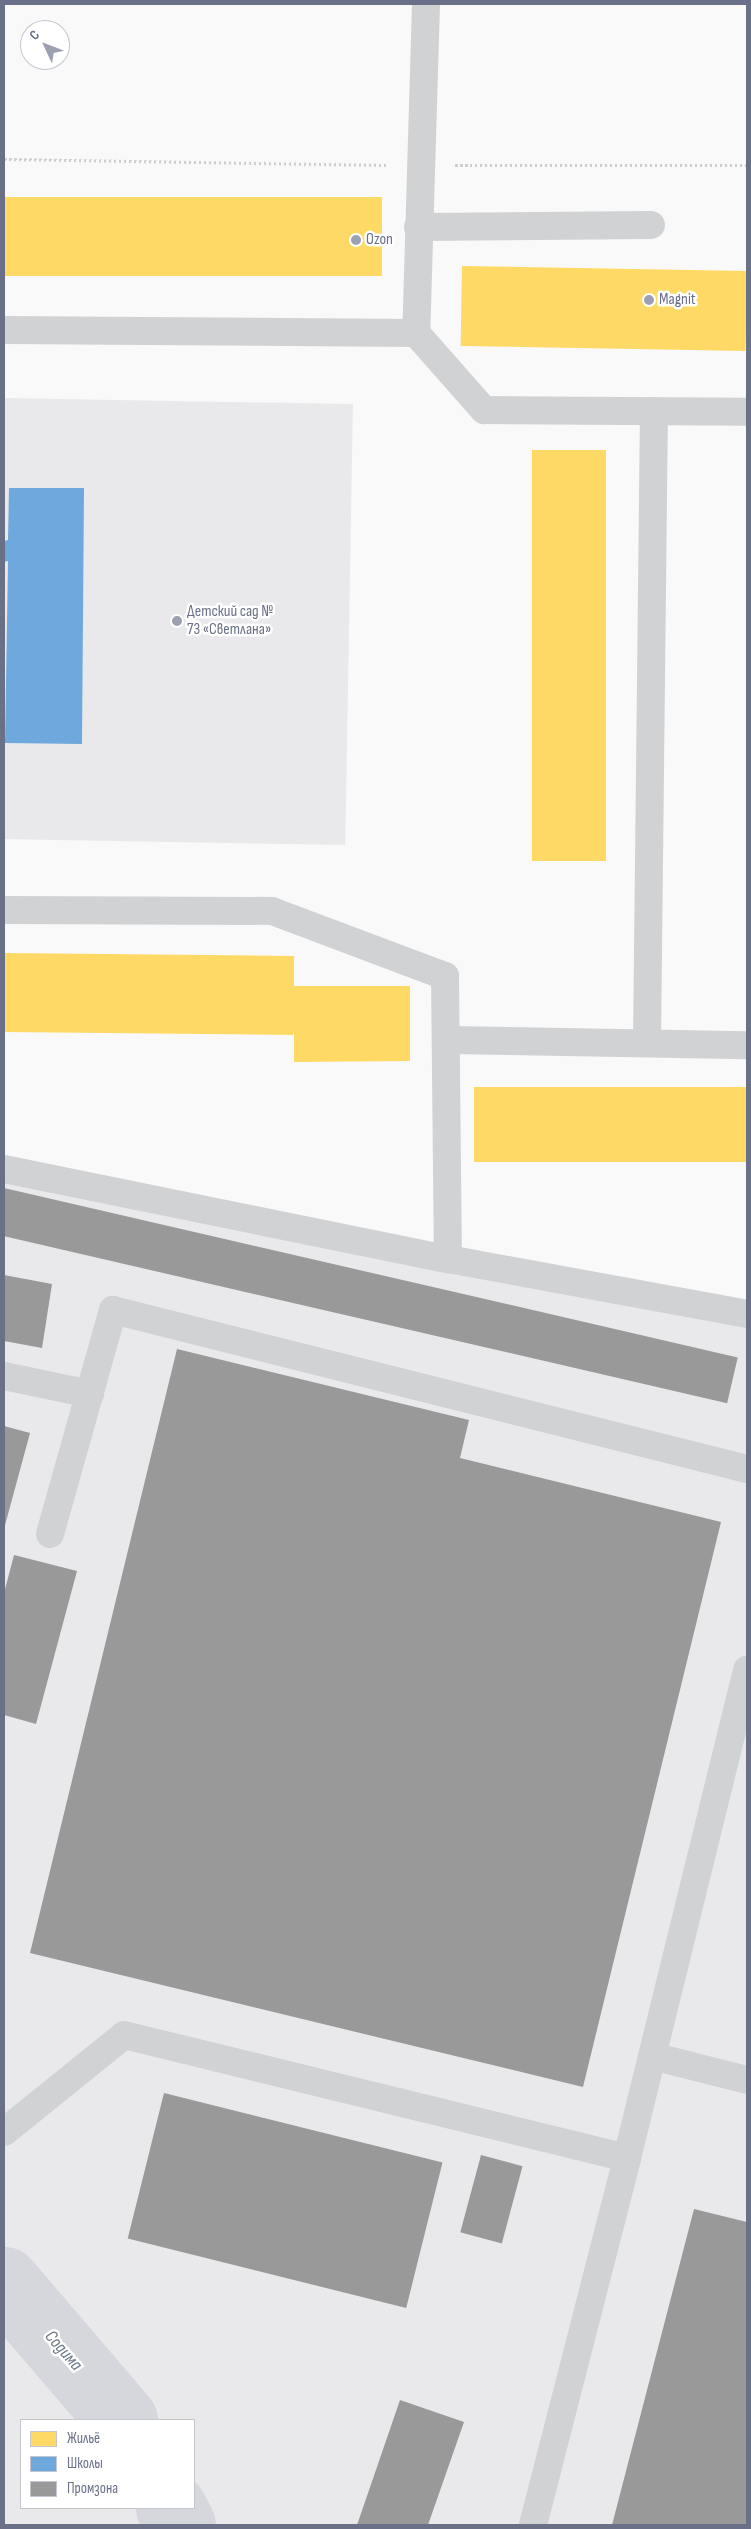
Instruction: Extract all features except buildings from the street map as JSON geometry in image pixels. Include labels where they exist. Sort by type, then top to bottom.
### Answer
[{"type":"lane","points":[[426,4],[416,333],[484,410],[747,412]]},
{"type":"lane","points":[[418,227],[651,225]]},
{"type":"lane","points":[[4,330],[416,333]]},
{"type":"lane","points":[[647,1043],[654,411]]},
{"type":"lane","points":[[4,910],[272,911],[446,976],[449,1040],[448,1260]]},
{"type":"lane","points":[[449,1040],[747,1046]]},
{"type":"lane","points":[[4,1169],[448,1260],[747,1314]]},
{"type":"lane","points":[[50,1534],[113,1310],[747,1469]]},
{"type":"lane","points":[[4,1376],[90,1394]]},
{"type":"lane","points":[[533,2525],[627,2158],[747,1670]]},
{"type":"lane","points":[[4,2132],[124,2035],[627,2158]]},
{"type":"lane","points":[[652,2056],[747,2080]]},
{"type":"path","points":[[4,159],[420,166],[747,165]]},
{"type":"shaded area","name":"Детский сад № 73 «Светлана»","points":[[4,398],[353,404],[345,845],[4,839]]},
{"type":"shaded area","points":[[4,1156],[747,1310],[747,2525],[4,2525]]},
{"type":"waterway","name":"Содима","points":[[4,2282],[121,2419]]},
{"type":"waterway","name":"Содима","points":[[172,2509],[180,2525]]},
{"type":"place","name":"Ozon","points":[[356,240]]},
{"type":"place","name":"Magnit","points":[[649,300]]},
{"type":"place","name":"Детский сад № 73 «Светлана»","points":[[177,621]]}]
